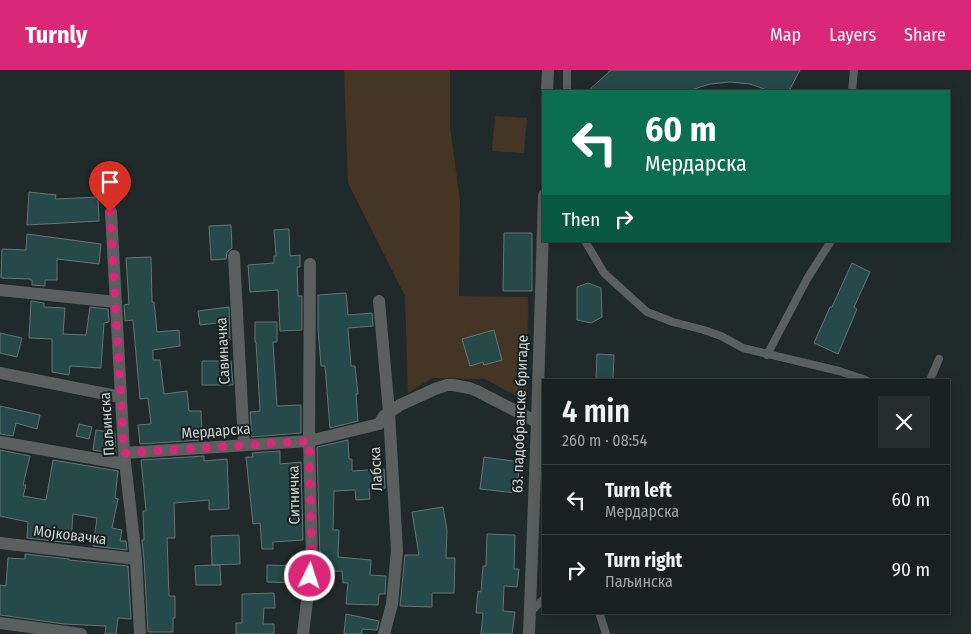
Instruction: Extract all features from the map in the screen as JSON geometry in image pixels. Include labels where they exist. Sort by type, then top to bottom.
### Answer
[{"type":"street","points":[[547,90],[548,70]]},
{"type":"street","name":"Паљинска","points":[[110,212],[125,459],[136,560],[140,634]]},
{"type":"street","name":"63. падобранске бригаде","points":[[528,634],[543,242]]},
{"type":"street","name":"Савиначка","points":[[234,256],[244,445]]},
{"type":"street","name":"Ситничка","points":[[302,634],[312,560],[309,441],[310,264]]},
{"type":"street","points":[[0,290],[116,302]]},
{"type":"street","name":"Лабска","points":[[379,301],[389,412],[397,550],[392,604],[384,634]]},
{"type":"street","points":[[0,373],[121,397]]},
{"type":"street","name":"Мердарска","points":[[0,442],[125,459],[244,445],[309,441],[379,424],[384,416],[400,405],[435,388],[447,385],[477,391],[537,422]]},
{"type":"street","name":"Мојковачка","points":[[0,543],[136,560]]},
{"type":"street","points":[[0,623],[82,634]]},
{"type":"lane","points":[[567,70],[567,90]]},
{"type":"lane","points":[[852,90],[854,70]]},
{"type":"lane","points":[[586,242],[604,273],[647,312],[721,336],[743,348],[839,371],[863,379]]},
{"type":"lane","points":[[767,355],[807,280],[830,242]]},
{"type":"lane","points":[[930,379],[939,359]]},
{"type":"lane","points":[[529,613],[542,601]]},
{"type":"lane","points":[[600,614],[606,634]]},
{"type":"shaded area","points":[[344,70],[450,70],[450,127],[460,201],[459,296],[528,297],[527,402],[485,379],[432,378],[408,393],[405,296],[348,183]]},
{"type":"shaded area","points":[[495,116],[527,118],[524,153],[492,151]]},
{"type":"building","points":[[611,70],[800,70],[790,90],[767,90],[750,84],[730,82],[710,84],[691,90],[589,90]]},
{"type":"building","points":[[29,192],[56,195],[55,199],[98,197],[99,221],[27,225]]},
{"type":"building","points":[[231,225],[232,248],[227,252],[226,259],[211,260],[209,226]]},
{"type":"building","points":[[289,229],[290,256],[300,255],[300,267],[297,267],[298,296],[302,296],[302,330],[280,331],[278,290],[250,292],[248,265],[274,263],[274,256],[276,256],[274,230]]},
{"type":"building","points":[[504,233],[532,233],[532,291],[503,291]]},
{"type":"building","points":[[27,234],[101,244],[99,264],[57,259],[57,280],[45,280],[45,286],[32,285],[32,280],[30,279],[1,278],[2,249],[26,250]]},
{"type":"building","points":[[151,257],[152,302],[154,302],[157,332],[179,330],[180,346],[153,350],[153,360],[160,360],[164,394],[187,391],[189,411],[201,411],[202,440],[140,444],[138,425],[151,424],[148,398],[140,399],[133,320],[125,321],[124,305],[129,304],[126,258]]},
{"type":"building","points":[[852,263],[870,272],[854,307],[857,309],[838,354],[814,343]]},
{"type":"building","points":[[588,283],[601,288],[602,317],[591,323],[577,320],[577,287]]},
{"type":"building","points":[[346,293],[348,315],[372,313],[373,326],[348,328],[351,366],[355,366],[358,421],[330,428],[325,366],[321,366],[318,295]]},
{"type":"building","points":[[31,301],[44,303],[44,307],[65,308],[63,334],[86,335],[90,307],[108,309],[109,322],[104,323],[101,368],[70,366],[69,375],[52,372],[52,339],[29,338]]},
{"type":"building","points":[[229,307],[230,340],[220,341],[218,323],[200,325],[198,311]]},
{"type":"building","points":[[255,322],[277,322],[277,342],[273,342],[277,406],[301,405],[301,433],[252,437],[250,412],[260,411]]},
{"type":"building","points":[[494,330],[502,360],[484,365],[483,362],[470,366],[462,339]]},
{"type":"building","points":[[0,333],[22,338],[17,357],[0,353]]},
{"type":"building","points":[[597,354],[614,355],[613,379],[596,379]]},
{"type":"building","points":[[202,361],[231,361],[233,385],[202,385]]},
{"type":"building","points":[[0,406],[40,415],[37,429],[16,423],[13,436],[0,434]]},
{"type":"building","points":[[79,424],[92,427],[89,439],[76,436]]},
{"type":"building","points":[[96,430],[115,433],[116,454],[93,450]]},
{"type":"building","points":[[348,440],[349,459],[352,459],[352,471],[384,469],[385,488],[369,489],[370,499],[356,500],[355,490],[334,491],[333,530],[339,530],[338,557],[371,560],[370,575],[386,576],[385,594],[379,594],[378,605],[346,604],[348,583],[343,583],[342,571],[319,572],[317,447]]},
{"type":"building","points":[[0,450],[30,456],[23,485],[26,485],[23,496],[46,500],[53,460],[118,471],[115,498],[118,499],[112,528],[122,530],[120,541],[126,541],[127,550],[93,546],[97,518],[73,514],[71,543],[27,538],[28,522],[0,516]]},
{"type":"building","points":[[280,451],[280,464],[301,462],[303,540],[273,542],[273,549],[262,549],[260,523],[253,524],[246,457],[253,457],[252,453]]},
{"type":"building","points":[[204,456],[204,461],[227,459],[229,509],[209,510],[209,500],[174,503],[175,538],[167,538],[169,596],[175,596],[173,632],[148,632],[142,540],[144,540],[143,511],[146,511],[141,460]]},
{"type":"building","points":[[484,457],[520,462],[516,493],[480,489]]},
{"type":"building","points":[[443,507],[447,530],[446,558],[455,558],[454,593],[432,593],[432,607],[400,606],[405,555],[419,555],[412,512]]},
{"type":"building","points":[[487,534],[515,535],[514,569],[519,569],[517,587],[504,586],[503,611],[515,612],[512,634],[481,634],[483,613],[476,613],[478,591],[481,592],[483,566],[486,566]]},
{"type":"building","points":[[239,535],[240,564],[212,565],[211,536]]},
{"type":"building","points":[[25,554],[128,566],[131,619],[118,618],[116,634],[105,634],[106,626],[64,624],[0,615],[0,585],[6,586],[8,558],[25,559]]},
{"type":"building","points":[[220,565],[221,585],[196,585],[195,566]]},
{"type":"building","points":[[267,565],[300,566],[299,583],[267,582]]},
{"type":"building","points":[[274,593],[275,608],[264,608],[263,624],[274,624],[274,634],[236,634],[236,623],[242,623],[242,594]]},
{"type":"building","points":[[346,614],[379,621],[377,630],[362,629],[362,634],[344,634]]},
{"type":"route","points":[[110,212],[124,453],[309,441],[312,560],[310,576]]}]
